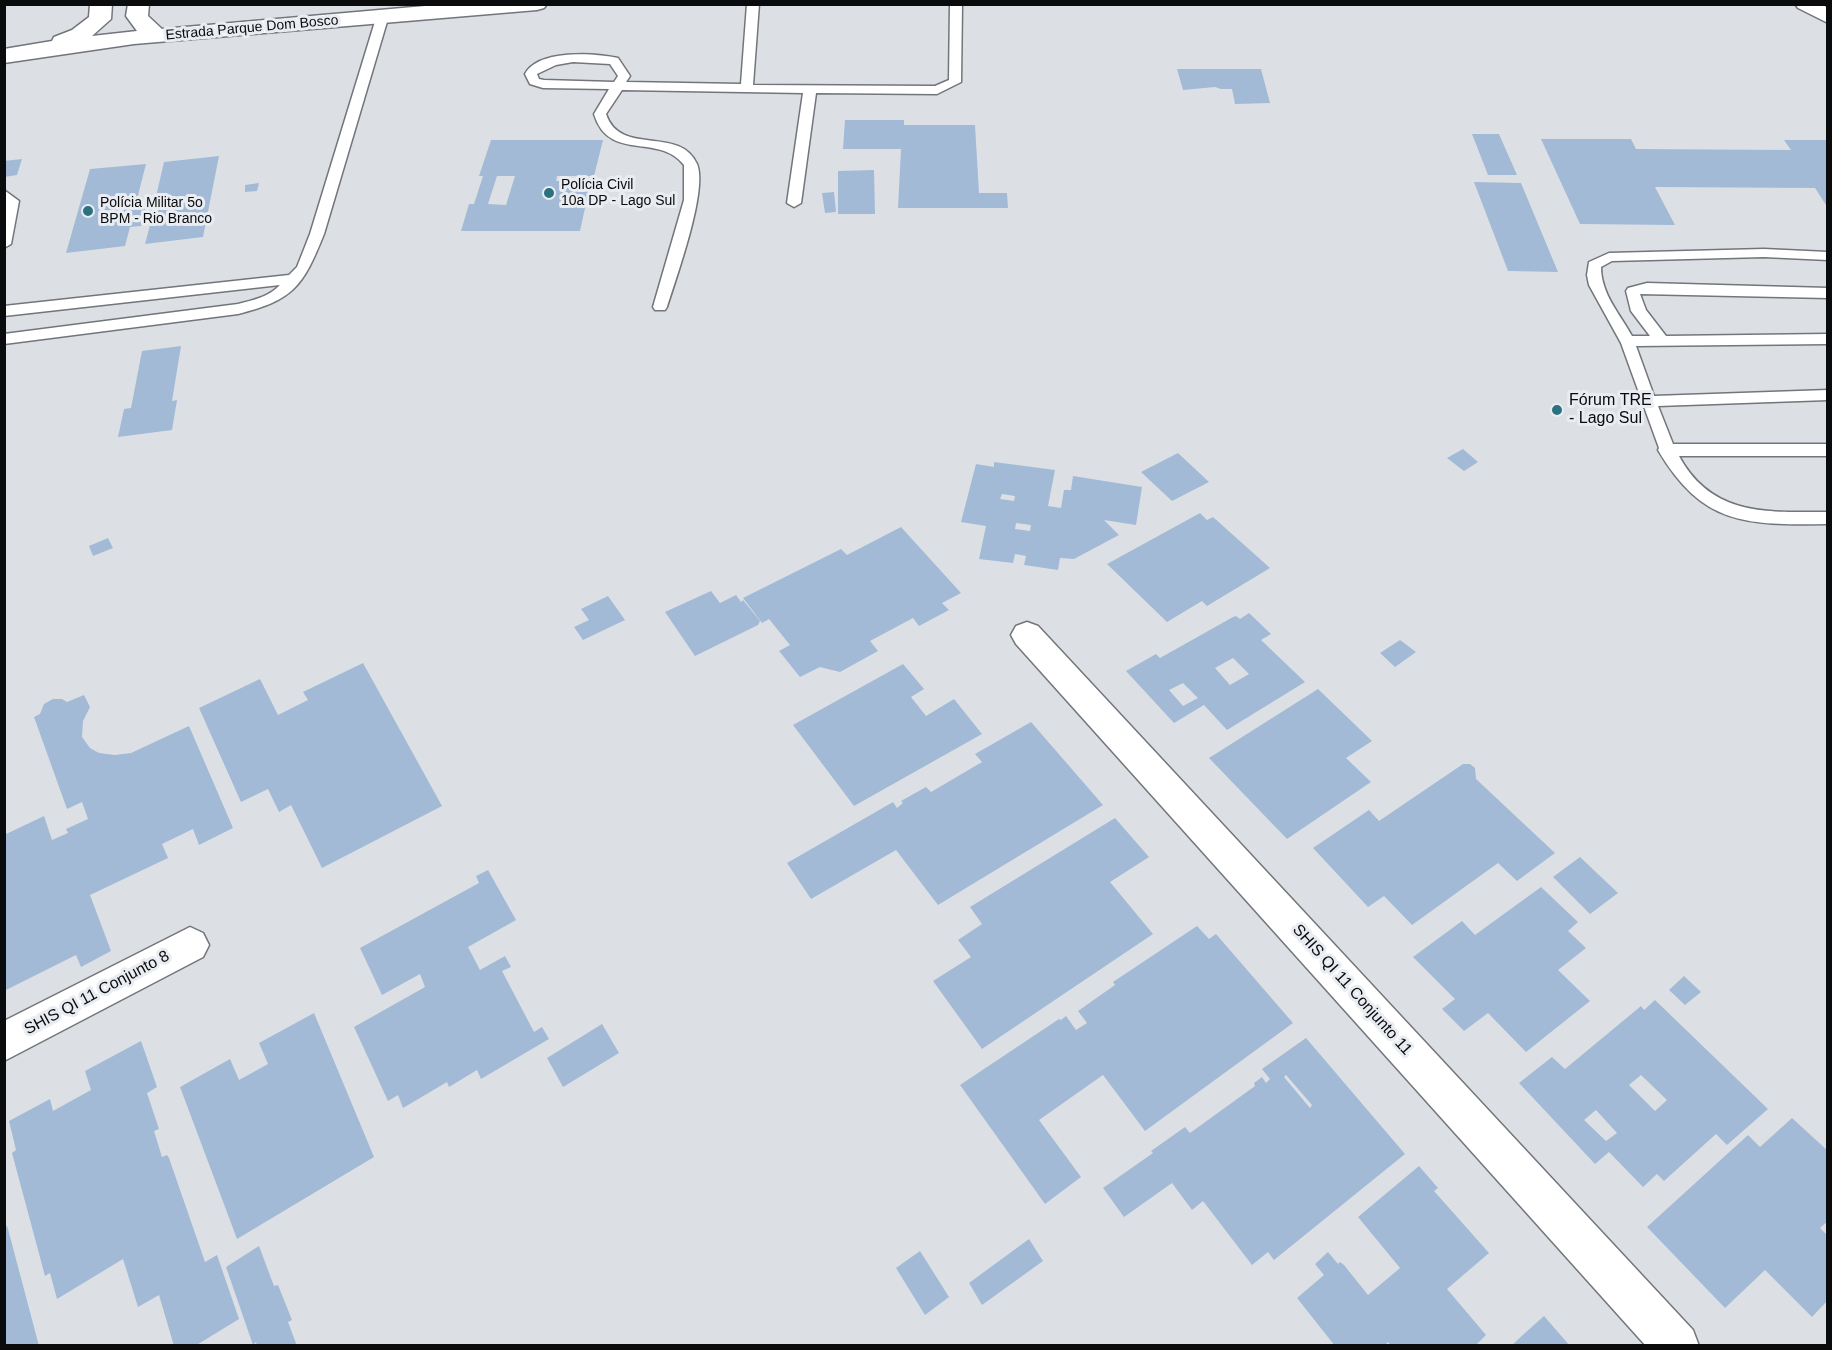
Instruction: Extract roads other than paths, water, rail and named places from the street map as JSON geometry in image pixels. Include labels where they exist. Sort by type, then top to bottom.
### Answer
[{"type":"main road","points":[[49,47],[80,35],[91,28],[100,19],[101,4]]},
{"type":"main road","points":[[139,4],[137,16],[146,28],[158,36]]},
{"type":"main road","name":"Estrada Parque Dom Bosco","points":[[4,56],[49,47],[158,36],[383,15],[537,4]]},
{"type":"main road","points":[[1805,4],[1827,17]]},
{"type":"main road","name":"SHIS QI 11 Conjunto 11","points":[[1027,635],[1677,1346]]},
{"type":"main road","name":"SHIS QI 11 Conjunto 8","points":[[4,1042],[190,945]]},
{"type":"lane","points":[[747,88],[753,4]]},
{"type":"lane","points":[[660,307],[691,200],[691,165],[683,155],[672,148],[635,144],[610,132],[601,122],[600,114],[620,86],[624,76],[621,68],[614,61],[598,57],[556,61],[533,70],[531,74],[534,81],[543,84],[620,86],[810,89],[938,90],[955,82],[956,4]]},
{"type":"lane","points":[[4,339],[238,309],[262,303],[279,295],[303,269],[317,234],[383,15]]},
{"type":"lane","points":[[794,203],[810,89]]},
{"type":"lane","points":[[4,194],[12,201],[4,244]]},
{"type":"lane","points":[[1827,256],[1764,253],[1609,257],[1594,265],[1593,274],[1596,286],[1628,341],[1666,450],[1682,476],[1706,497],[1736,513],[1770,518],[1827,518]]},
{"type":"lane","points":[[4,311],[296,279]]},
{"type":"lane","points":[[1662,341],[1632,298],[1633,291],[1647,288],[1827,293]]},
{"type":"lane","points":[[1628,341],[1827,339]]},
{"type":"lane","points":[[1649,401],[1827,395]]},
{"type":"lane","points":[[1666,450],[1827,450]]},
{"type":"place","name":"Polícia Civil 10a DP - Lago Sul","points":[[549,193]]},
{"type":"place","name":"Polícia Militar 5o BPM - Rio Branco","points":[[88,211]]},
{"type":"place","name":"Fórum TRE - Lago Sul","points":[[1557,410]]}]
